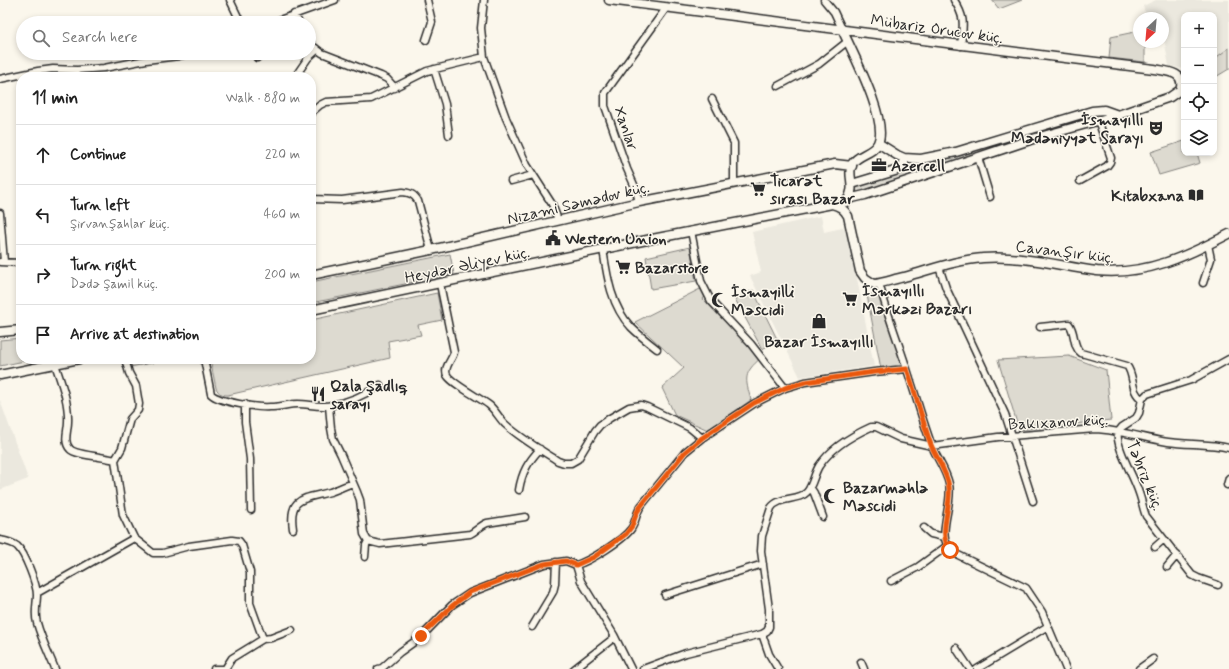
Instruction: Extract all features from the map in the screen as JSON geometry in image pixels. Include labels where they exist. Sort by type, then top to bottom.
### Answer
[{"type":"street","points":[[230,0],[238,16]]},
{"type":"street","points":[[289,16],[315,3],[335,0]]},
{"type":"street","points":[[426,40],[432,22],[427,0]]},
{"type":"street","points":[[484,0],[481,28],[484,57],[506,118],[533,175],[552,204],[558,220]]},
{"type":"street","name":"Mübariz Orucov küç.","points":[[609,0],[842,29],[961,46],[1163,70],[1176,74],[1180,77],[1182,86],[1177,94],[1118,115]]},
{"type":"street","points":[[824,0],[834,12],[848,41],[873,100],[880,128],[880,138],[875,148],[856,160],[852,166],[852,184],[850,194],[848,199],[841,207]]},
{"type":"street","points":[[954,0],[961,10],[964,22],[961,46]]},
{"type":"street","name":"Xanlar","points":[[639,202],[635,187],[627,169],[605,106],[605,93],[666,7]]},
{"type":"street","points":[[778,86],[813,68],[848,41]]},
{"type":"street","points":[[317,50],[381,76],[387,79],[395,88]]},
{"type":"street","points":[[316,109],[326,102],[370,99],[434,68],[484,57]]},
{"type":"street","points":[[37,72],[53,69],[77,70],[104,68],[146,60]]},
{"type":"street","points":[[298,72],[307,60]]},
{"type":"street","points":[[434,68],[445,104],[449,135]]},
{"type":"street","points":[[0,79],[16,76]]},
{"type":"street","points":[[712,99],[734,143],[734,184]]},
{"type":"street","points":[[878,143],[904,158],[921,159],[956,152],[1092,111],[1104,110],[1118,115]]},
{"type":"street","points":[[848,199],[865,195],[978,157],[1118,115]]},
{"type":"street","points":[[1080,181],[1107,166],[1110,162],[1111,158],[1098,120]]},
{"type":"street","points":[[978,157],[990,197]]},
{"type":"street","points":[[852,184],[898,170],[904,164],[904,158]]},
{"type":"street","name":"Nizami Səmədov küç.","points":[[316,274],[431,250],[639,202],[835,164],[852,166]]},
{"type":"street","points":[[511,181],[533,175]]},
{"type":"street","points":[[316,199],[342,200],[403,192],[410,193],[418,201],[431,250]]},
{"type":"street","name":"Heydər Əliyev küç.","points":[[316,309],[691,231],[832,204],[841,207]]},
{"type":"street","name":"Cavanşır küç.","points":[[841,207],[846,211],[848,216],[860,271],[868,281],[874,284],[971,260],[1002,258],[1030,259],[1099,271],[1132,271],[1168,262],[1208,245],[1229,234]]},
{"type":"street","points":[[0,213],[2,262],[16,263]]},
{"type":"street","points":[[691,231],[701,281],[710,301],[751,344],[785,388]]},
{"type":"street","points":[[1203,283],[1211,260],[1208,245]]},
{"type":"street","points":[[603,249],[610,287],[621,313],[631,327],[657,349]]},
{"type":"street","points":[[939,267],[946,288],[1005,414],[1033,501]]},
{"type":"street","points":[[879,283],[891,324],[932,446],[946,474],[950,488],[944,537],[947,546],[954,553],[1026,588],[1042,612],[1066,669]]},
{"type":"street","points":[[440,284],[454,352],[446,370],[447,375],[454,382],[489,405],[509,427],[558,461],[571,463],[578,459],[600,425],[629,406],[641,405],[647,407],[690,428],[702,438]]},
{"type":"street","points":[[1040,327],[1069,324],[1073,328],[1077,350],[1081,353],[1127,366],[1134,390],[1138,397],[1142,399],[1147,394],[1170,388],[1191,380],[1229,359]]},
{"type":"street","points":[[0,332],[16,330]]},
{"type":"street","points":[[0,375],[55,364],[67,410],[68,422],[66,443],[70,449],[75,452],[115,460]]},
{"type":"street","points":[[126,364],[129,373],[136,386],[139,404],[138,410],[130,419],[122,448],[115,460],[123,515],[134,538],[153,553],[164,553],[189,546],[232,540],[238,541],[242,545],[250,572],[250,603],[263,638]]},
{"type":"street","points":[[205,364],[211,394],[218,399],[245,404],[270,407],[295,404],[329,406],[367,393],[380,385]]},
{"type":"street","points":[[381,669],[421,636],[452,606],[470,592],[544,564],[566,561],[576,565],[594,557],[626,534],[632,526],[641,506],[685,452],[702,438],[754,403],[785,388],[805,382],[907,369]]},
{"type":"street","name":"Bakıxanov küç.","points":[[932,446],[1012,435],[1095,429],[1118,432],[1122,427],[1136,418],[1139,413],[1142,399]]},
{"type":"street","points":[[245,404],[245,422],[250,459],[251,510]]},
{"type":"street","points":[[329,406],[333,439],[360,500],[364,534],[368,541],[380,544],[470,534],[476,532],[482,525],[487,523],[525,517]]},
{"type":"street","points":[[643,669],[686,652],[762,634],[767,631],[769,627],[769,609],[763,564],[762,536],[771,508],[778,502],[805,494],[810,487],[819,467],[828,454],[842,443],[871,427],[901,439],[932,446]]},
{"type":"street","name":"Təbriz küç.","points":[[1218,585],[1192,575],[1146,516],[1139,492],[1117,437],[1118,432],[1167,442],[1229,448]]},
{"type":"street","points":[[519,490],[520,479],[528,462],[540,449]]},
{"type":"street","points":[[1227,485],[1229,478]]},
{"type":"street","points":[[293,530],[291,517],[294,508],[303,498],[330,492],[353,482]]},
{"type":"street","points":[[810,487],[814,493],[823,517]]},
{"type":"street","points":[[924,528],[931,534],[944,537]]},
{"type":"street","points":[[37,593],[134,538]]},
{"type":"street","points":[[1155,547],[1164,539]]},
{"type":"street","points":[[0,540],[17,546],[24,555],[28,564],[37,593],[37,622],[55,669]]},
{"type":"street","points":[[365,557],[366,545],[368,541]]},
{"type":"street","points":[[891,581],[910,572],[947,546]]},
{"type":"street","points":[[1167,567],[1177,555]]},
{"type":"street","points":[[532,627],[553,592],[556,562]]},
{"type":"street","points":[[665,595],[763,564]]},
{"type":"street","points":[[576,565],[581,581],[615,637],[631,669]]},
{"type":"street","points":[[977,669],[1048,626]]},
{"type":"street","points":[[214,669],[224,669],[232,658],[263,638],[272,638],[292,630]]},
{"type":"street","points":[[762,634],[769,654],[778,669]]},
{"type":"street","points":[[574,669],[615,637]]},
{"type":"street","points":[[956,648],[970,669]]},
{"type":"street","points":[[1139,669],[1153,659]]},
{"type":"street","points":[[861,662],[864,669]]},
{"type":"shaded area","points":[[992,0],[1022,0],[999,9]]},
{"type":"shaded area","points":[[1156,0],[1229,0],[1229,48],[1217,57],[1217,12],[1181,12],[1181,68],[1169,66],[1166,48],[1169,48],[1169,12],[1145,12],[1143,6]]},
{"type":"shaded area","points":[[1133,32],[1133,48],[1145,48],[1145,62],[1109,58],[1111,37]]},
{"type":"shaded area","points":[[1229,48],[1229,69],[1217,76],[1217,57]]},
{"type":"shaded area","points":[[1097,113],[1107,115],[857,194],[856,187]]},
{"type":"shaded area","points":[[1181,142],[1181,156],[1198,156],[1200,163],[1159,175],[1151,152]]},
{"type":"shaded area","name":"Bazar İsmayıllı","points":[[821,216],[824,232],[847,227],[874,366],[800,377],[750,276],[761,272],[752,232]]},
{"type":"shaded area","points":[[690,247],[696,281],[651,289],[646,257]]},
{"type":"shaded area","points":[[450,254],[454,274],[316,302],[316,281]]},
{"type":"shaded area","points":[[700,289],[706,295],[703,299],[761,358],[748,372],[747,381],[751,400],[708,430],[675,415],[662,388],[684,368],[635,322]]},
{"type":"shaded area","points":[[753,290],[778,341],[762,349],[735,299]]},
{"type":"shaded area","points":[[437,293],[442,320],[418,325],[421,335],[388,341],[390,358],[228,395],[218,392],[211,364],[316,364],[316,319]]},
{"type":"shaded area","points":[[878,293],[903,366],[881,369],[867,295]]},
{"type":"shaded area","points":[[16,338],[16,363],[0,366],[0,340]]},
{"type":"shaded area","points":[[1069,356],[1106,370],[1111,420],[1019,430],[998,360]]},
{"type":"shaded area","points":[[129,364],[146,364],[130,367]]},
{"type":"shaded area","points":[[0,400],[28,479],[0,490]]},
{"type":"place","name":"İsmayıllı Mədəniyyət Sarayı","points":[[1156,128]]},
{"type":"place","name":"Azercell","points":[[879,165]]},
{"type":"place","name":"Ticarət sırası Bazar","points":[[758,189]]},
{"type":"place","name":"Kitabxana","points":[[1196,195]]},
{"type":"place","name":"Western Union","points":[[553,238]]},
{"type":"place","name":"Bazarstore","points":[[623,267]]},
{"type":"place","name":"İsmayıllı Mərkəzi Bazarı","points":[[850,299]]},
{"type":"place","name":"İsmayilli Məscidi","points":[[719,300]]},
{"type":"place","name":"Bazar İsmayıllı","points":[[819,321]]},
{"type":"place","name":"Qala Şadlıq sarayı","points":[[318,394]]},
{"type":"place","name":"Bazarməhlə Məscidi","points":[[831,496]]},
{"type":"route","points":[[421,636],[452,606],[470,592],[544,564],[566,561],[576,565],[594,557],[630,530],[641,506],[685,452],[702,438],[754,403],[785,388],[805,382],[907,369],[932,446],[946,474],[950,488],[944,537],[950,550]]}]
